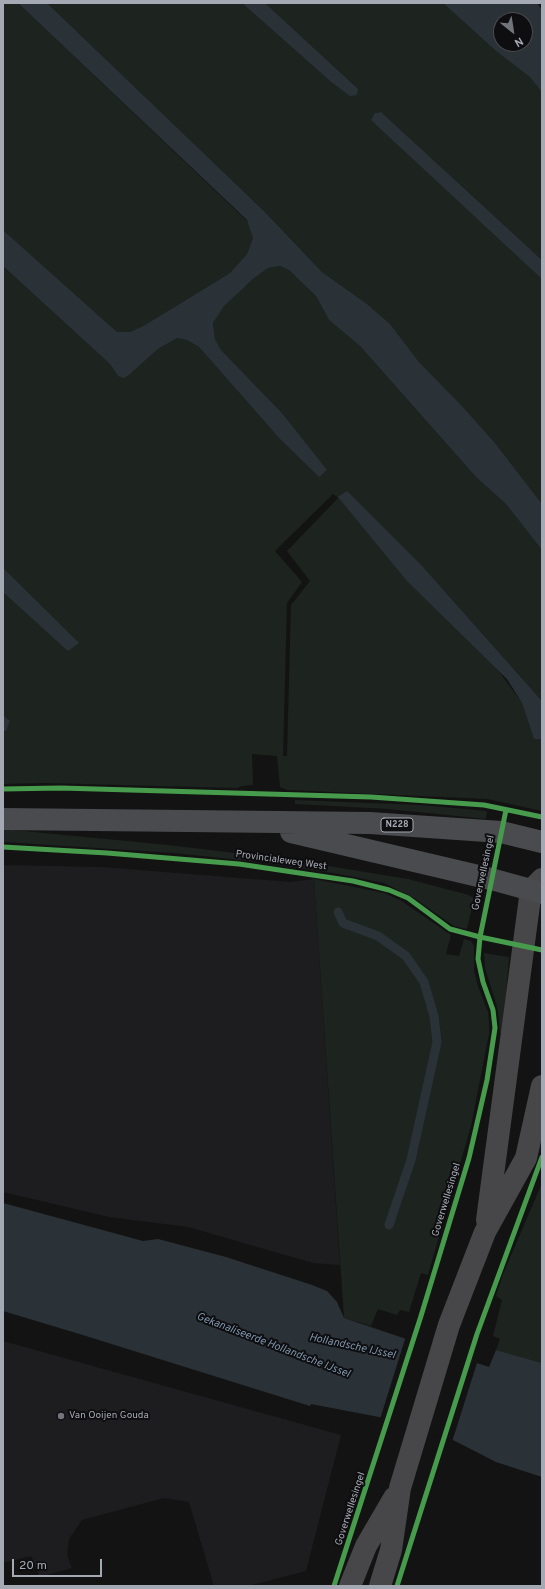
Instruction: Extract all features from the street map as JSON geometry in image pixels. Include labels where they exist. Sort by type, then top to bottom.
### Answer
[{"type":"main road","name":"N228","points":[[3,819],[370,823],[501,832],[542,842]]},
{"type":"main road","name":"N228","points":[[251,822],[457,870],[538,887]]},
{"type":"main road","points":[[485,1232],[538,887]]},
{"type":"main road","points":[[380,1586],[391,1550],[400,1488],[449,1325],[485,1232],[526,1158],[542,1086]]},
{"type":"main road","points":[[350,1586],[366,1546],[400,1488]]},
{"type":"shaded area","points":[[3,3],[18,3],[247,221],[251,227],[253,238],[247,254],[230,273],[145,325],[130,332],[117,332],[3,230]]},
{"type":"shaded area","points":[[47,3],[242,3],[330,81],[355,86],[265,3],[443,3],[493,48],[493,52],[497,52],[531,77],[542,92],[542,260],[381,112],[375,113],[542,279],[542,504],[495,443],[463,407],[419,362],[390,324],[367,304],[322,272],[265,212]]},
{"type":"shaded area","points":[[3,266],[110,364],[118,376],[130,374],[158,349],[177,338],[187,340],[199,347],[279,438],[319,477],[281,412],[221,350],[215,339],[213,323],[223,306],[253,279],[268,268],[280,266],[289,270],[316,296],[329,320],[360,346],[476,477],[506,504],[542,550],[542,701],[424,568],[522,703],[534,739],[542,739],[542,811],[487,799],[287,790],[280,787],[277,756],[252,754],[253,785],[237,788],[46,783],[3,784],[3,731],[6,730],[10,721],[3,715]],"holes":[[[333,494],[338,498],[287,551],[310,581],[291,605],[287,756],[283,756],[287,603],[302,582],[275,551]]]},
{"type":"shaded area","points":[[295,800],[421,805],[487,811],[486,819],[388,809],[295,804]]},
{"type":"shaded area","points":[[3,829],[168,845],[260,856],[259,862],[174,853],[3,842]]},
{"type":"shaded area","points":[[267,856],[408,879],[469,895],[474,898],[467,929],[454,926],[414,898],[384,883],[339,874],[266,863]]},
{"type":"shaded area","points":[[3,865],[101,867],[291,882],[314,879],[340,1265],[313,1263],[188,1227],[109,1217],[3,1192]]},
{"type":"shaded area","points":[[314,879],[384,893],[400,900],[451,935],[446,954],[459,956],[464,939],[471,941],[474,946],[474,971],[488,1012],[489,1034],[471,1126],[428,1275],[421,1273],[409,1312],[400,1310],[397,1315],[378,1309],[371,1326],[344,1318]]},
{"type":"shaded area","points":[[484,953],[509,957],[503,1033],[500,1033],[498,1010],[485,968]]},
{"type":"shaded area","points":[[542,1183],[542,1363],[496,1350],[500,1339],[493,1336],[502,1300],[496,1296],[503,1274]]},
{"type":"shaded area","points":[[3,1341],[341,1435],[306,1571],[248,1586],[214,1586],[189,1502],[164,1498],[82,1520],[69,1539],[67,1555],[72,1568],[40,1577],[31,1556],[3,1563]]},
{"type":"water","points":[[18,3],[47,3],[265,212],[322,272],[367,304],[390,324],[419,362],[463,407],[495,443],[542,504],[542,550],[506,504],[476,477],[360,346],[329,320],[316,296],[289,270],[280,266],[268,268],[253,279],[224,306],[213,323],[215,339],[221,350],[281,412],[327,470],[319,477],[279,438],[199,347],[187,340],[177,338],[158,349],[124,378],[118,376],[110,364],[3,266],[3,230],[117,332],[130,332],[145,325],[230,273],[247,254],[253,238],[247,220]]},
{"type":"water","points":[[242,3],[265,3],[358,89],[357,95],[350,96],[330,81]]},
{"type":"water","points":[[443,3],[537,3],[542,10],[542,92],[530,77],[497,52],[533,52],[533,12],[493,12],[493,48]]},
{"type":"water","points":[[381,112],[542,260],[542,279],[371,120],[375,113]]},
{"type":"water","points":[[347,491],[424,568],[542,701],[542,739],[534,739],[522,703],[507,679],[407,581],[338,497]]},
{"type":"water","points":[[3,568],[79,643],[68,651],[3,592]]},
{"type":"water","points":[[3,715],[10,721],[6,731],[3,731]]},
{"type":"water","points":[[3,1203],[143,1241],[158,1239],[226,1257],[312,1285],[327,1291],[337,1302],[344,1318],[489,1367],[496,1350],[542,1363],[542,1477],[496,1462],[453,1440],[379,1417],[311,1404],[310,1406],[3,1311]]},
{"type":"pier","points":[[406,1336],[489,1364],[495,1348],[489,1366],[477,1363],[452,1442],[380,1419]]},
{"type":"waterway","points":[[338,912],[343,923],[378,936],[406,956],[424,982],[434,1016],[437,1042],[411,1160],[389,1225]]},
{"type":"cycle path","points":[[3,789],[61,788],[371,797],[484,805],[542,817]]},
{"type":"cycle path","name":"Goverwellesingel","points":[[334,1586],[421,1316],[469,1158],[487,1080],[495,1028],[493,1010],[483,982],[478,959],[480,937],[506,810]]},
{"type":"cycle path","name":"Provincialeweg West","points":[[3,847],[107,853],[239,864],[353,881],[389,890],[408,898],[450,929],[542,950]]},
{"type":"cycle path","points":[[397,1586],[477,1334],[542,1157]]},
{"type":"place","name":"Van Ooijen Gouda","points":[[61,1416]]},
{"type":"water label","name":"Gekanaliseerde Hollandsche IJssel","points":[[273,1346]]},
{"type":"water label","name":"Hollandsche IJssel","points":[[352,1347]]}]
